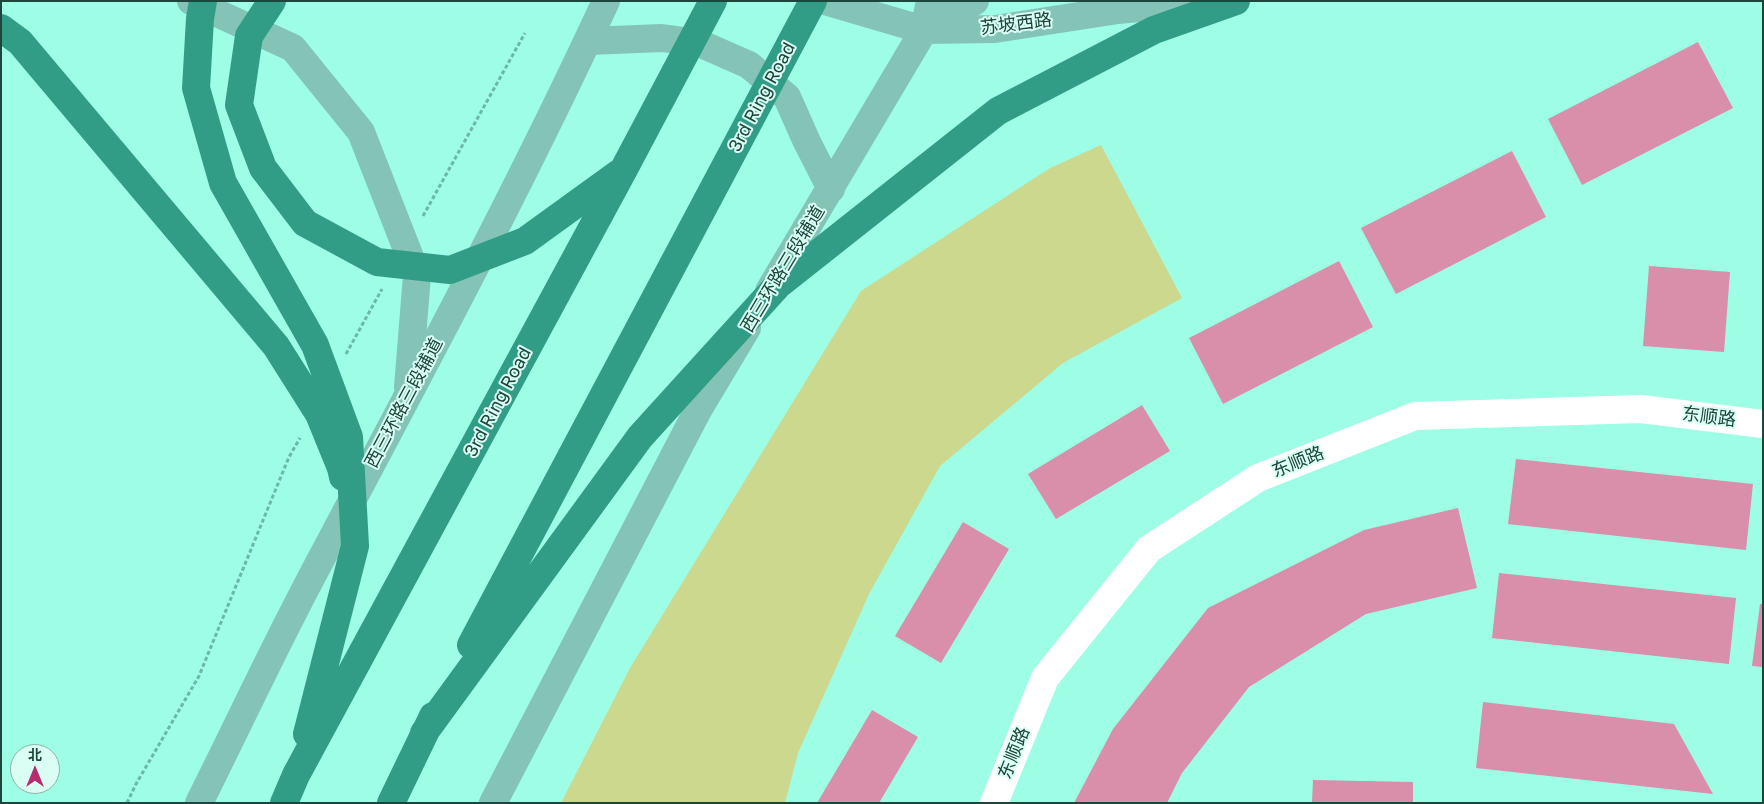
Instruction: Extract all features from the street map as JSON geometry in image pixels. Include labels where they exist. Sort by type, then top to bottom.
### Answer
[{"type":"highway","points":[[203,1],[200,19],[196,88],[223,183],[315,345],[349,437],[355,546],[296,775]]},
{"type":"highway","points":[[272,1],[249,36],[240,105],[263,168],[305,223],[378,262],[450,270],[517,245],[624,170]]},
{"type":"highway","name":"3rd Ring Road","points":[[284,803],[296,775],[624,170],[713,1]]},
{"type":"highway","name":"3rd Ring Road","points":[[391,803],[424,733],[813,1]]},
{"type":"highway","points":[[424,733],[640,437],[778,285],[998,111],[1154,30],[1236,1]]},
{"type":"highway","points":[[1,28],[20,42],[276,346],[319,414],[341,468],[354,537]]},
{"type":"main road","points":[[191,1],[293,48],[361,132],[417,275],[406,401]]},
{"type":"main road","name":"西三环路三段辅道","points":[[199,803],[308,583],[406,401],[588,41],[606,1]]},
{"type":"main road","name":"苏坡西路","points":[[825,1],[924,30],[995,29],[1118,10],[1211,1]]},
{"type":"main road","name":"西三环路三段辅道","points":[[493,803],[698,410],[924,30],[930,1]]},
{"type":"main road","points":[[924,30],[975,1]]},
{"type":"main road","points":[[588,41],[662,38],[699,43],[749,65],[787,97],[831,189]]},
{"type":"street","name":"东顺路","points":[[994,803],[1045,678],[1149,549],[1258,478],[1416,416],[1641,409],[1763,424]]},
{"type":"green space","points":[[1101,145],[1182,298],[1063,363],[940,466],[869,594],[798,753],[785,803],[561,803],[630,668],[861,291],[1050,168]]},
{"type":"building","points":[[1698,42],[1733,108],[1582,185],[1548,119]]},
{"type":"building","points":[[1512,151],[1546,217],[1396,294],[1361,228]]},
{"type":"building","points":[[1339,261],[1373,327],[1223,404],[1189,338]]},
{"type":"building","points":[[1649,266],[1730,272],[1724,352],[1643,346]]},
{"type":"building","points":[[1142,405],[1170,451],[1056,519],[1028,474]]},
{"type":"building","points":[[1516,459],[1753,484],[1746,550],[1508,524]]},
{"type":"building","points":[[1458,508],[1477,588],[1366,614],[1249,687],[1182,773],[1167,803],[1074,803],[1113,729],[1208,608],[1364,530]]},
{"type":"building","points":[[963,522],[1009,549],[941,663],[895,636]]},
{"type":"building","points":[[1499,573],[1736,598],[1729,664],[1492,638]]},
{"type":"building","points":[[1760,604],[1763,604],[1763,667],[1752,666]]},
{"type":"building","points":[[1483,702],[1674,724],[1713,794],[1476,768]]},
{"type":"building","points":[[872,710],[918,737],[879,803],[817,803]]},
{"type":"building","points":[[1313,780],[1413,782],[1413,803],[1312,803]]}]
